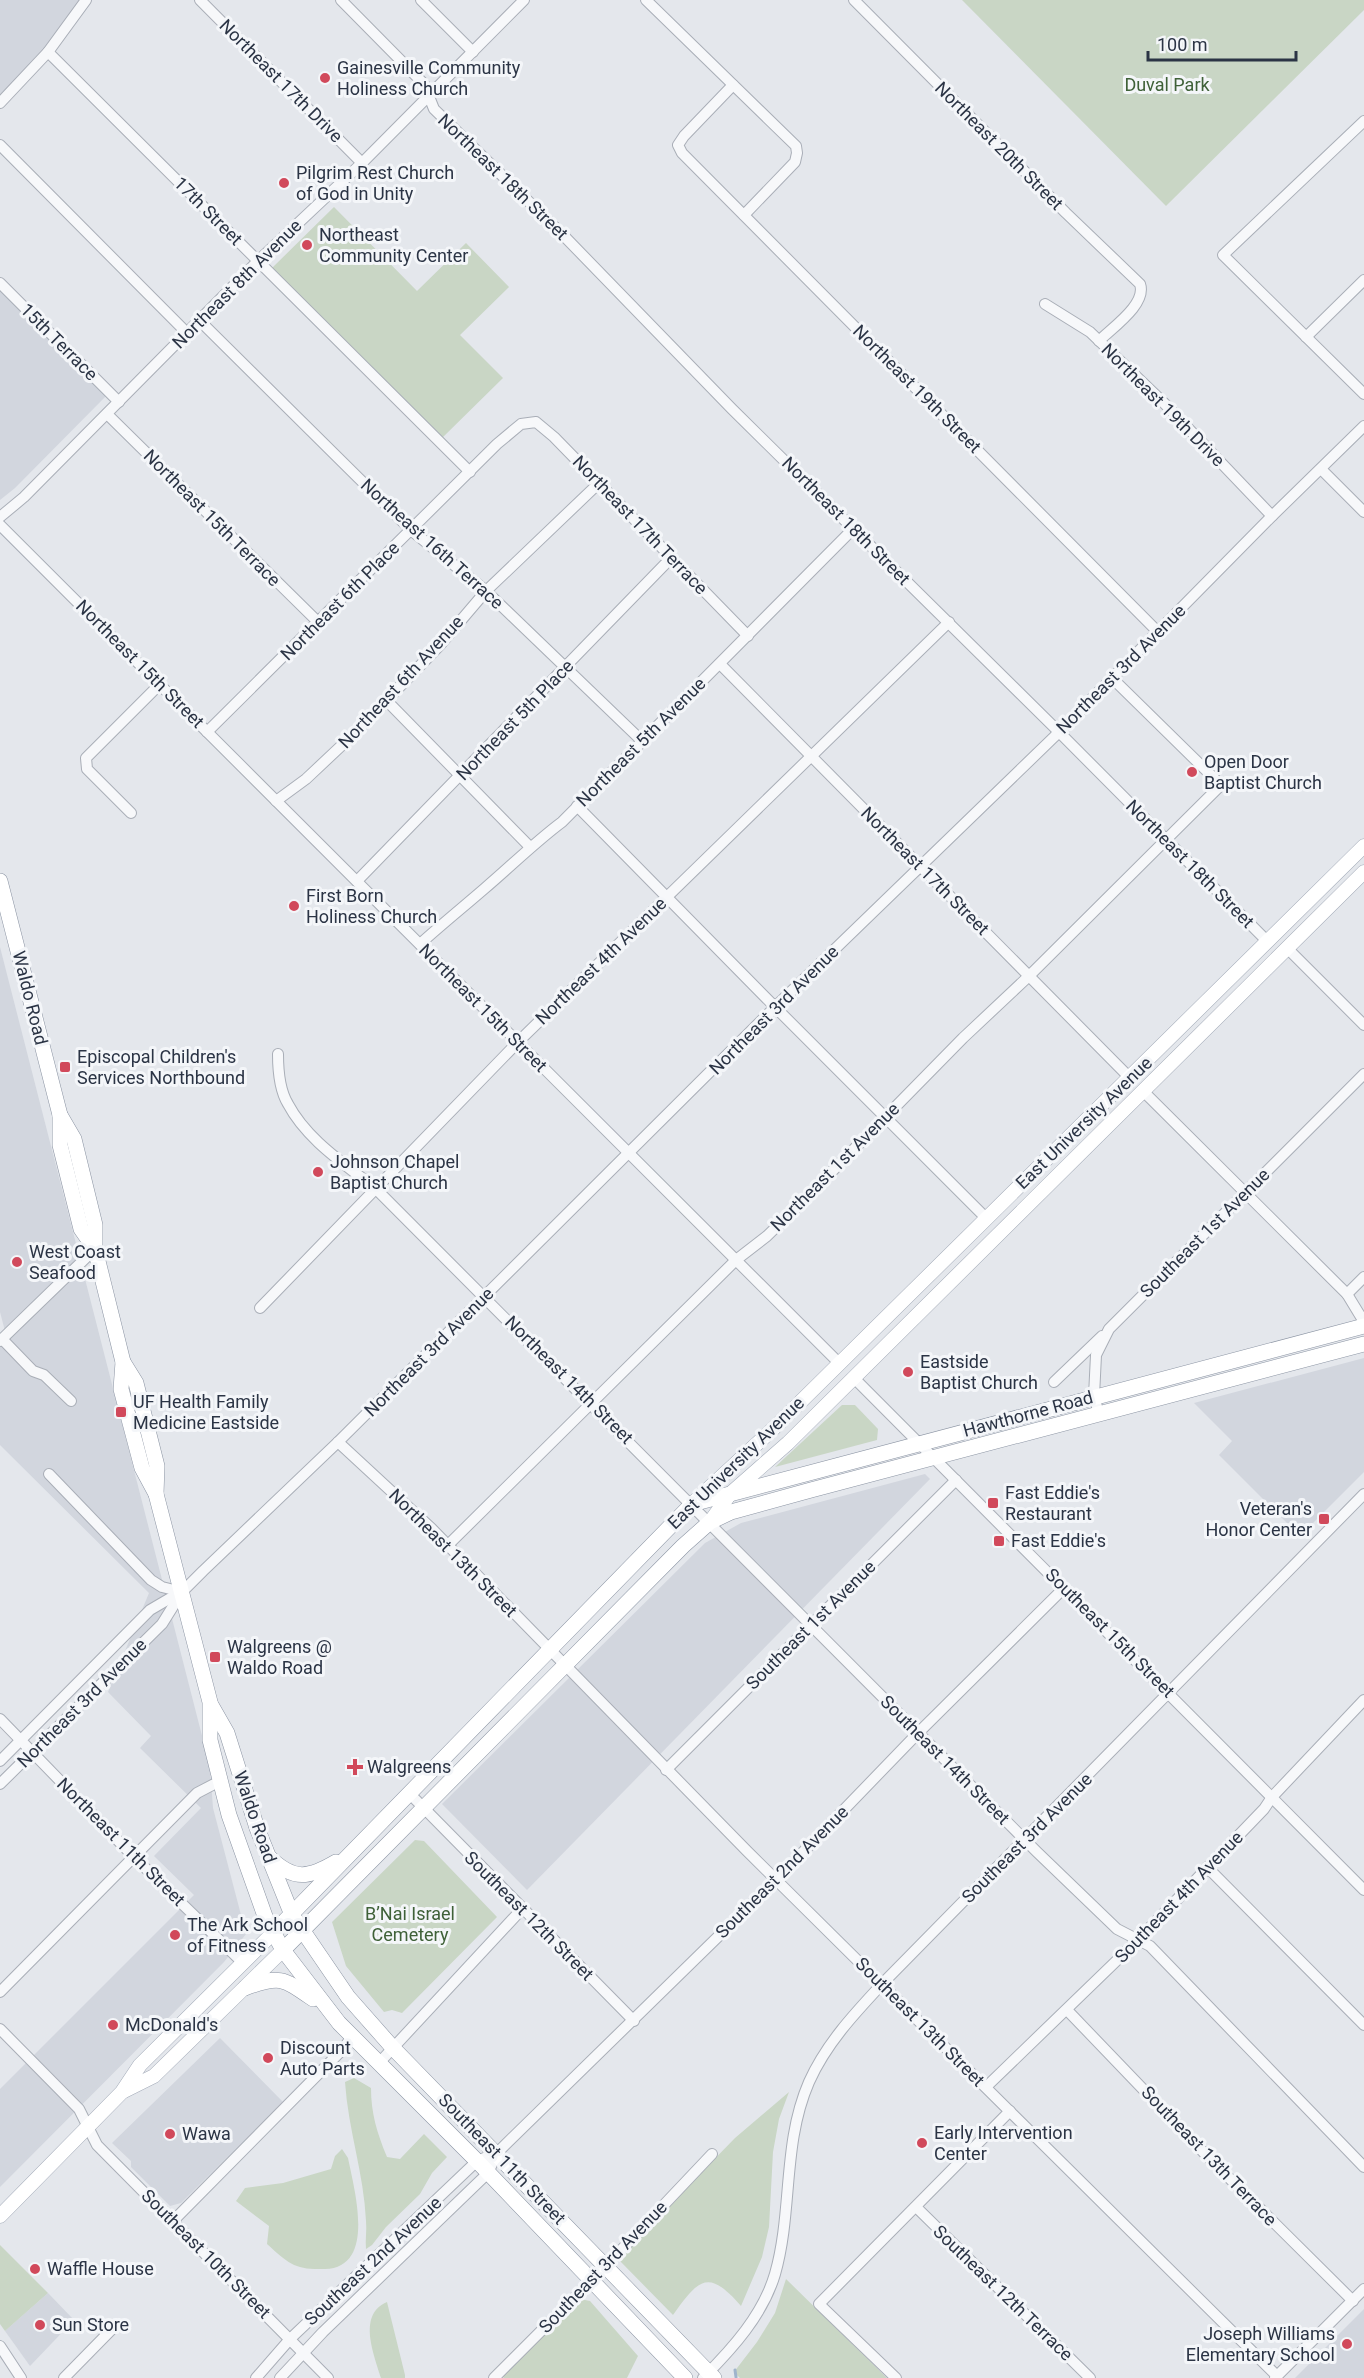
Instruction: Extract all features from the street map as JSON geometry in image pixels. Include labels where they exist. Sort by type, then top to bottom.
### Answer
[{"type":"highway","name":"Waldo Road","points":[[0,881],[60,1115],[60,1145],[81,1229],[95,1249],[123,1362],[136,1383],[157,1466],[156,1494],[210,1702],[210,1740],[220,1781],[240,1847],[273,1933]]},
{"type":"highway","name":"Hawthorne Road","points":[[692,1504],[1364,1324]]},
{"type":"highway","name":"Hawthorne Road","points":[[710,1522],[731,1512],[758,1504],[1364,1344]]},
{"type":"highway","name":"East University Avenue","points":[[273,1933],[692,1504]]},
{"type":"highway","name":"East University Avenue","points":[[283,1950],[683,1546],[710,1522]]},
{"type":"highway","name":"Waldo Road","points":[[210,1702],[227,1733],[244,1791],[268,1856],[302,1932]]},
{"type":"highway","points":[[268,1856],[281,1869],[300,1875],[322,1870],[350,1855]]},
{"type":"highway","name":"Southeast 11th Street","points":[[302,1932],[348,1997],[393,2048],[606,2266],[708,2376]]},
{"type":"highway","name":"Southeast 11th Street","points":[[273,1933],[327,2009],[477,2161],[685,2378]]},
{"type":"highway","points":[[245,1988],[271,1980],[285,1981],[327,2009]]},
{"type":"main road","name":"East University Avenue","points":[[692,1504],[839,1363],[1364,846]]},
{"type":"main road","name":"East University Avenue","points":[[710,1522],[730,1494],[788,1443],[1364,872]]},
{"type":"main road","points":[[1268,942],[1287,948]]},
{"type":"main road","points":[[1130,1078],[1143,1091]]},
{"type":"main road","points":[[986,1218],[1001,1232]]},
{"type":"main road","points":[[839,1363],[854,1378]]},
{"type":"main road","name":"East University Avenue","points":[[0,2216],[122,2092],[140,2065],[273,1933]]},
{"type":"main road","name":"East University Avenue","points":[[122,2092],[154,2076],[283,1950]]},
{"type":"street","points":[[0,103],[48,52],[86,0]]},
{"type":"street","name":"Northeast 17th Drive","points":[[200,0],[362,163]]},
{"type":"street","name":"Northeast 18th Street","points":[[341,0],[424,84],[434,109],[564,236],[853,529],[1268,942]]},
{"type":"street","points":[[421,0],[473,52]]},
{"type":"street","name":"Northeast 8th Avenue","points":[[0,517],[24,497],[258,261],[362,163],[524,0]]},
{"type":"street","points":[[646,0],[796,146],[795,162],[744,215]]},
{"type":"street","name":"Northeast 20th Street","points":[[854,0],[1140,284],[1142,291],[1138,303],[1099,341]]},
{"type":"street","name":"17th Street","points":[[48,52],[470,472]]},
{"type":"street","name":"Northeast 19th Street","points":[[733,85],[678,145],[682,153],[1158,632]]},
{"type":"street","points":[[1364,121],[1223,255],[1364,394]]},
{"type":"street","points":[[0,145],[187,333]]},
{"type":"street","points":[[1306,338],[1364,280]]},
{"type":"street","name":"15th Terrace","points":[[0,283],[119,402]]},
{"type":"street","name":"Northeast 19th Drive","points":[[1045,304],[1090,332],[1163,402],[1272,516]]},
{"type":"street","name":"Northeast 16th Terrace","points":[[199,320],[411,530],[486,591],[642,741]]},
{"type":"street","name":"Northeast 15th Terrace","points":[[107,414],[318,622]]},
{"type":"street","name":"Northeast 17th Terrace","points":[[527,423],[536,422],[554,437],[748,636]]},
{"type":"street","name":"Northeast 6th Place","points":[[207,732],[509,433],[521,424],[527,423]]},
{"type":"street","name":"Northeast 3rd Avenue","points":[[0,1784],[162,1624],[182,1592],[338,1442],[630,1154],[775,1007],[1059,732],[1364,426]]},
{"type":"street","points":[[1321,469],[1364,512]]},
{"type":"street","name":"Northeast 6th Avenue","points":[[276,801],[324,764],[440,645],[486,591],[599,483]]},
{"type":"street","name":"Northeast 15th Street","points":[[0,525],[839,1363]]},
{"type":"street","name":"Northeast 5th Avenue","points":[[420,944],[530,847],[562,822],[853,529]]},
{"type":"street","name":"Northeast 5th Place","points":[[357,881],[671,558]]},
{"type":"street","name":"Northeast 4th Avenue","points":[[260,1308],[518,1042],[949,622]]},
{"type":"street","name":"Northeast 17th Street","points":[[720,664],[1130,1078]]},
{"type":"street","name":"Northeast 1st Avenue","points":[[448,1545],[736,1260],[767,1236],[801,1203],[963,1038],[1029,976],[1221,785],[1112,678]]},
{"type":"street","points":[[131,813],[87,769],[86,758],[160,684]]},
{"type":"street","points":[[386,700],[530,847]]},
{"type":"street","points":[[577,806],[986,1218]]},
{"type":"street","points":[[1287,948],[1364,1025]]},
{"type":"street","points":[[278,1054],[278,1067],[287,1103],[312,1137],[376,1189]]},
{"type":"street","name":"Southeast 1st Avenue","points":[[1099,1414],[1094,1396],[1096,1355],[1109,1329],[1364,1074]]},
{"type":"street","points":[[1143,1091],[1347,1294],[1364,1324]]},
{"type":"street","name":"Northeast 14th Street","points":[[376,1189],[710,1522]]},
{"type":"street","points":[[71,1401],[44,1375],[33,1371],[1,1340],[95,1249]]},
{"type":"street","points":[[1347,1294],[1364,1277]]},
{"type":"street","points":[[1054,1382],[1109,1329]]},
{"type":"street","name":"Southeast 15th Street","points":[[854,1378],[1364,1890]]},
{"type":"street","name":"Northeast 13th Street","points":[[338,1442],[448,1545],[565,1666]]},
{"type":"street","points":[[49,1474],[151,1580],[162,1587],[182,1592]]},
{"type":"street","name":"Southeast 1st Avenue","points":[[666,1770],[956,1480]]},
{"type":"street","name":"Southeast 3rd Avenue","points":[[708,2376],[731,2350],[757,2311],[774,2276],[783,2232],[790,2151],[809,2084],[831,2044],[852,2016],[882,1984],[1364,1494]]},
{"type":"street","name":"Southeast 14th Street","points":[[710,1522],[918,1733],[1117,1929],[1150,1946],[1219,2014],[1257,2058],[1364,2168]]},
{"type":"street","name":"Southeast 2nd Avenue","points":[[280,2378],[303,2352],[488,2173],[497,2153],[776,1880],[918,1733],[1064,1588]]},
{"type":"street","name":"Northeast 3rd Avenue","points":[[0,1761],[150,1610],[182,1592]]},
{"type":"street","points":[[100,1661],[112,1674]]},
{"type":"street","name":"Southeast 13th Street","points":[[565,1666],[666,1770],[1276,2377]]},
{"type":"street","name":"Southeast 4th Avenue","points":[[986,2087],[1139,1939],[1264,1809],[1272,1797],[1364,1700]]},
{"type":"street","name":"Northeast 11th Street","points":[[0,1719],[135,1858],[243,1963]]},
{"type":"street","points":[[0,1992],[135,1858],[196,1793],[220,1781]]},
{"type":"street","name":"Southeast 12th Street","points":[[409,1793],[634,2021]]},
{"type":"street","points":[[1206,1867],[1364,2025]]},
{"type":"street","points":[[379,2063],[522,1909]]},
{"type":"street","name":"Southeast 13th Terrace","points":[[1067,2010],[1211,2160],[1353,2301]]},
{"type":"street","name":"Southeast 10th Street","points":[[0,2029],[79,2109],[98,2145],[328,2378]]},
{"type":"street","points":[[174,2221],[344,2048],[352,2036]]},
{"type":"street","points":[[896,2378],[819,2304],[1010,2111]]},
{"type":"street","name":"Southeast 2nd Avenue","points":[[256,2378],[290,2339],[477,2161],[497,2153]]},
{"type":"street","name":"Southeast 3rd Avenue","points":[[494,2378],[606,2266],[712,2154]]},
{"type":"street","name":"Southeast 12th Terrace","points":[[916,2207],[1090,2378]]},
{"type":"street","points":[[1276,2377],[1364,2289]]},
{"type":"street","points":[[64,2378],[116,2325]]},
{"type":"street","points":[[0,2346],[21,2378]]},
{"type":"shaded area","points":[[0,0],[81,0],[38,57],[0,97]]},
{"type":"shaded area","points":[[0,285],[108,394],[15,488],[0,500]]},
{"type":"shaded area","points":[[0,947],[210,1767],[213,1808],[246,1934],[224,1962],[0,2187],[0,2089],[194,1895],[154,1856],[201,1808],[140,1748],[151,1736],[108,1692],[149,1593],[0,1445],[0,1338],[5,1331],[0,1312]]},
{"type":"shaded area","points":[[1364,1358],[1364,1472],[1300,1536],[1219,1455],[1232,1441],[1194,1403]]},
{"type":"shaded area","points":[[925,1474],[930,1479],[527,1890],[442,1804],[705,1543],[741,1523]]},
{"type":"shaded area","points":[[220,2038],[283,2102],[181,2203],[170,2206],[131,2167],[131,2161],[112,2143]]},
{"type":"shaded area","name":"Sun Store","points":[[48,2293],[74,2320],[30,2366],[5,2331]]},
{"type":"shaded area","name":"Joseph Williams Elementary School","points":[[1364,2309],[1364,2378],[1295,2378]]},
{"type":"green space","name":"Duval Park","points":[[962,0],[1364,0],[1364,10],[1166,206]]},
{"type":"green space","points":[[334,207],[417,291],[466,243],[509,287],[460,335],[503,378],[441,439],[272,268]]},
{"type":"green space","points":[[842,1405],[855,1405],[878,1429],[877,1440],[775,1467]]},
{"type":"green space","name":"B’Nai Israel Cemetery","points":[[415,1840],[424,1841],[497,1917],[402,2013],[392,2010],[384,2012],[346,1966],[332,1922]]},
{"type":"green space","points":[[354,2078],[371,2088],[375,2123],[387,2157],[400,2159],[424,2134],[447,2157],[432,2173],[420,2194],[366,2249],[365,2203],[345,2082]]},
{"type":"green space","points":[[789,2092],[779,2119],[773,2152],[769,2227],[762,2257],[741,2306],[721,2287],[705,2283],[690,2293],[673,2315],[620,2261],[622,2254],[735,2138]]},
{"type":"green space","points":[[342,2149],[348,2158],[357,2206],[357,2241],[351,2255],[341,2265],[325,2269],[299,2267],[267,2244],[269,2226],[236,2201],[245,2188],[283,2183],[331,2169],[335,2156]]},
{"type":"green space","points":[[0,2245],[48,2293],[5,2331],[0,2324]]},
{"type":"green space","points":[[786,2279],[887,2378],[740,2378],[734,2372],[775,2313]]},
{"type":"green space","points":[[580,2299],[590,2301],[638,2356],[627,2378],[504,2378],[501,2375]]},
{"type":"green space","points":[[387,2302],[405,2378],[381,2378],[372,2347],[370,2325],[372,2316]]},
{"type":"waterway","points":[[735,2370],[736,2377]]},
{"type":"place","name":"Gainesville Community Holiness Church","points":[[325,78]]},
{"type":"place","name":"Pilgrim Rest Church of God in Unity","points":[[284,183]]},
{"type":"place","name":"Northeast Community Center","points":[[307,245]]},
{"type":"place","name":"Open Door Baptist Church","points":[[1192,772]]},
{"type":"place","name":"First Born Holiness Church","points":[[294,906]]},
{"type":"place","name":"Episcopal Children's Services Northbound","points":[[65,1067]]},
{"type":"place","name":"Johnson Chapel Baptist Church","points":[[318,1172]]},
{"type":"place","name":"West Coast Seafood","points":[[17,1262]]},
{"type":"place","name":"Eastside Baptist Church","points":[[908,1372]]},
{"type":"place","name":"UF Health Family Medicine Eastside","points":[[121,1412]]},
{"type":"place","name":"Fast Eddie's Restaurant","points":[[993,1503]]},
{"type":"place","name":"Veteran's Honor Center","points":[[1324,1519]]},
{"type":"place","name":"Fast Eddie's","points":[[999,1541]]},
{"type":"place","name":"Walgreens @ Waldo Road","points":[[215,1657]]},
{"type":"place","name":"Walgreens","points":[[355,1767]]},
{"type":"place","name":"The Ark School of Fitness","points":[[175,1935]]},
{"type":"place","name":"McDonald's","points":[[113,2025]]},
{"type":"place","name":"Discount Auto Parts","points":[[268,2058]]},
{"type":"place","name":"Wawa","points":[[170,2134]]},
{"type":"place","name":"Early Intervention Center","points":[[922,2143]]},
{"type":"place","name":"Waffle House","points":[[35,2269]]},
{"type":"place","name":"Sun Store","points":[[40,2325]]},
{"type":"place","name":"Joseph Williams Elementary School","points":[[1347,2344]]}]
